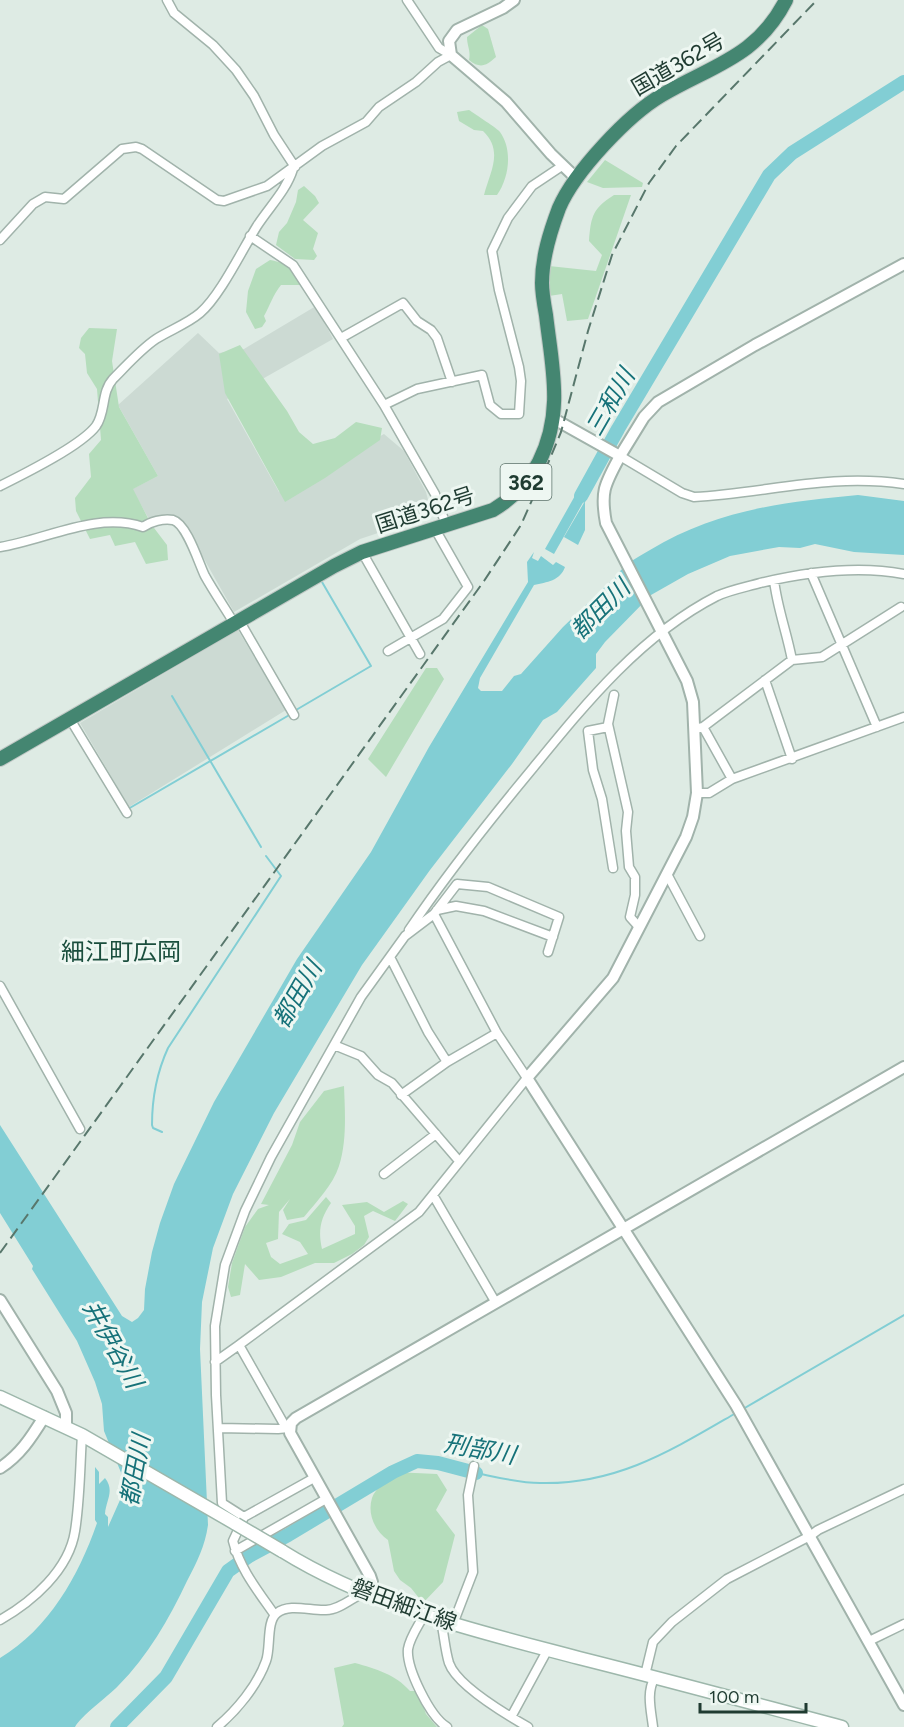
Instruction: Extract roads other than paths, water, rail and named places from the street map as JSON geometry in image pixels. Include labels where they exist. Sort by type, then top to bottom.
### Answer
[{"type":"highway","name":"国道362号","points":[[0,759],[362,552],[493,510],[510,500],[535,469],[547,446],[554,420],[555,391],[542,284],[543,265],[550,233],[560,206],[577,179],[628,119],[663,94],[723,64],[751,46],[767,30],[786,0]]},
{"type":"main road","name":"磐田細江線","points":[[0,1397],[84,1436],[214,1511],[240,1521],[313,1570],[363,1593],[447,1623],[842,1727]]},
{"type":"street","points":[[167,0],[174,13],[213,45],[236,70],[254,96],[294,167]]},
{"type":"street","points":[[407,0],[439,48],[451,55],[506,102],[562,166],[577,179]]},
{"type":"street","points":[[451,55],[449,41],[457,30],[503,8],[514,0]]},
{"type":"street","points":[[0,240],[33,204],[45,197],[64,199],[122,149],[136,147],[142,149],[217,200],[224,201],[267,186],[322,146],[366,122],[379,107],[451,55]]},
{"type":"street","points":[[384,405],[417,389],[482,375],[490,405],[501,414],[519,414],[521,381],[519,367],[499,290],[492,251],[508,218],[532,186],[562,166]]},
{"type":"street","points":[[0,486],[40,466],[95,427],[111,381],[155,340],[200,313],[220,288],[264,215],[287,186],[294,167]]},
{"type":"street","points":[[250,237],[293,265],[384,405],[435,494],[440,527],[468,587],[443,620],[388,651]]},
{"type":"street","points":[[215,1362],[419,1212],[527,1078],[613,978],[686,837],[693,817],[697,793],[699,728],[687,681],[606,523],[602,502],[605,483],[617,455],[644,417],[658,402],[904,264]]},
{"type":"street","points":[[341,338],[403,303],[417,321],[431,330],[437,338],[452,382]]},
{"type":"street","points":[[554,420],[682,493],[694,497],[816,482],[881,481],[904,484]]},
{"type":"street","points":[[0,547],[54,532],[104,524],[128,522],[142,527],[150,522],[173,520],[179,524],[191,542],[206,576],[294,715]]},
{"type":"street","points":[[362,552],[420,654]]},
{"type":"street","points":[[240,1521],[222,1503],[215,1362],[217,1304],[225,1265],[245,1210],[271,1157],[361,996],[438,887],[487,823],[569,724],[631,657],[661,631],[719,596],[774,580],[811,573],[888,571],[904,574]]},
{"type":"street","points":[[811,573],[876,727]]},
{"type":"street","points":[[774,580],[792,660]]},
{"type":"street","points":[[699,728],[792,660],[822,657],[901,606]]},
{"type":"street","points":[[765,680],[792,759]]},
{"type":"street","points":[[614,695],[608,727],[628,812],[627,845],[629,867],[634,877],[635,896],[630,917],[639,927]]},
{"type":"street","points":[[697,793],[709,792],[732,779],[904,717]]},
{"type":"street","points":[[70,719],[127,813]]},
{"type":"street","points":[[608,727],[588,731],[593,770],[602,799],[613,868]]},
{"type":"street","points":[[699,728],[732,779]]},
{"type":"street","points":[[610,847],[627,845]]},
{"type":"street","points":[[667,874],[700,936]]},
{"type":"street","points":[[405,936],[436,912],[457,884],[488,887],[559,917],[548,952]]},
{"type":"street","points":[[436,912],[456,906],[484,911],[553,937]]},
{"type":"street","points":[[436,912],[497,1033],[736,1405],[904,1705]]},
{"type":"street","points":[[390,957],[423,1024],[447,1062]]},
{"type":"street","points":[[0,986],[80,1129]]},
{"type":"street","points":[[401,1095],[447,1062],[497,1033]]},
{"type":"street","points":[[334,1045],[361,1056],[378,1076],[392,1083],[459,1161]]},
{"type":"street","points":[[219,1428],[278,1430],[290,1428],[296,1418],[305,1412],[904,1067]]},
{"type":"street","points":[[384,1174],[436,1134]]},
{"type":"street","points":[[433,1195],[496,1303]]},
{"type":"street","points":[[0,1300],[57,1392],[66,1413],[66,1427]]},
{"type":"street","points":[[218,1727],[233,1714],[251,1689],[266,1661],[274,1614],[292,1608],[329,1611],[363,1593],[372,1582],[295,1443],[290,1428],[285,1426],[239,1345]]},
{"type":"street","points":[[0,1468],[17,1456],[44,1417]]},
{"type":"street","points":[[0,1620],[32,1600],[59,1567],[70,1549],[75,1532],[84,1436]]},
{"type":"street","points":[[474,1466],[468,1495],[473,1572],[447,1623],[450,1664],[471,1689],[528,1727]]},
{"type":"street","points":[[274,1614],[243,1568],[233,1541],[240,1521],[314,1478]]},
{"type":"street","points":[[653,1727],[649,1692],[653,1642],[672,1622],[728,1579],[810,1536],[826,1525],[904,1489]]},
{"type":"street","points":[[236,1552],[326,1499]]},
{"type":"street","points":[[424,1615],[408,1648],[409,1661],[423,1696],[435,1715],[447,1727]]},
{"type":"street","points":[[869,1641],[904,1624]]},
{"type":"street","points":[[511,1717],[548,1649]]},
{"type":"water","points":[[591,478],[585,490],[585,499],[554,554],[545,549],[581,485]]},
{"type":"water","points":[[858,495],[904,501],[904,555],[854,552],[815,544],[800,548],[779,547],[730,556],[688,574],[651,595],[605,642],[596,654],[596,668],[557,712],[543,720],[362,965],[274,1113],[233,1194],[213,1248],[202,1302],[200,1349],[208,1525],[203,1547],[194,1567],[173,1609],[148,1650],[118,1686],[88,1712],[75,1727],[0,1727],[0,1658],[33,1632],[47,1616],[60,1599],[81,1562],[97,1523],[95,1520],[95,1467],[99,1472],[99,1484],[105,1478],[109,1487],[105,1514],[108,1517],[108,1527],[124,1491],[122,1475],[104,1431],[102,1404],[77,1341],[0,1213],[0,1125],[122,1316],[132,1322],[138,1318],[144,1310],[145,1289],[160,1223],[174,1184],[214,1102],[297,959],[371,852],[429,747],[528,582],[527,562],[534,552],[532,558],[538,561],[541,556],[553,565],[556,562],[565,567],[556,578],[534,585],[480,678],[478,688],[481,691],[502,691],[514,676],[521,674],[563,627],[609,583],[613,582],[624,567],[675,536],[751,510]]},
{"type":"water","points":[[585,501],[585,530],[578,545],[564,537]]},
{"type":"waterway","name":"三和川","points":[[581,496],[618,429],[769,175],[792,153],[904,82]]},
{"type":"waterway","points":[[296,710],[371,666],[322,582]]},
{"type":"waterway","points":[[172,696],[261,847]]},
{"type":"waterway","points":[[128,809],[291,714]]},
{"type":"waterway","points":[[162,1132],[153,1128],[152,1115],[156,1085],[164,1057],[281,876],[266,856]]},
{"type":"waterway","name":"刑部川","points":[[743,1409],[904,1315]]},
{"type":"waterway","name":"刑部川","points":[[476,1473],[532,1483],[568,1482],[594,1478],[643,1463],[736,1413]]},
{"type":"waterway","name":"刑部川","points":[[117,1727],[166,1677],[228,1571],[249,1556],[393,1472],[417,1461],[438,1463],[476,1473]]},
{"type":"railway","points":[[0,1253],[484,581],[521,525],[561,432],[588,331],[612,255],[649,183],[676,146],[817,0]]},
{"type":"district","name":"細江町広岡","points":[[121,951]]},
{"type":"water label","name":"都田川","points":[[600,609]]},
{"type":"water label","name":"都田川","points":[[297,994]]},
{"type":"water label","name":"井伊谷川","points":[[113,1344]]},
{"type":"water label","name":"都田川","points":[[135,1470]]}]
